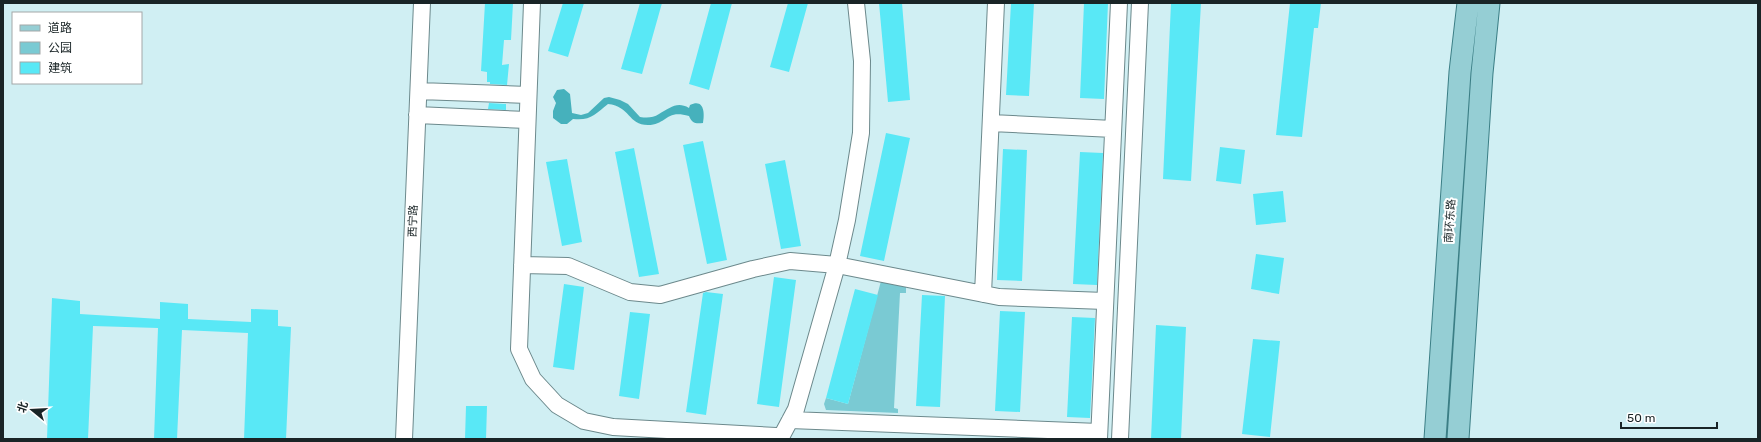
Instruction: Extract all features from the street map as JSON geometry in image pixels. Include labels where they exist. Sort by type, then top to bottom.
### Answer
[{"type":"main road","name":"南环东路","points":[[1435,439],[1460,72],[1468,3]]},
{"type":"main road","name":"南环东路","points":[[1458,439],[1482,73],[1489,3]]},
{"type":"street","name":"西宁路","points":[[404,439],[422,3]]},
{"type":"street","points":[[532,3],[519,349],[533,379],[557,405],[584,421],[613,427],[776,436],[776,439]]},
{"type":"street","points":[[780,439],[796,409],[837,265],[847,220],[861,133],[862,61],[856,3]]},
{"type":"street","points":[[983,294],[996,3]]},
{"type":"street","points":[[790,420],[1099,436],[1119,3]]},
{"type":"street","points":[[1120,439],[1140,3]]},
{"type":"street","points":[[418,91],[528,95]]},
{"type":"street","points":[[418,116],[527,120]]},
{"type":"street","points":[[991,123],[1113,130]]},
{"type":"street","points":[[522,265],[568,266],[630,292],[660,295],[753,269],[790,261],[837,265],[999,297],[1105,301]]},
{"type":"green space","points":[[881,281],[906,285],[906,293],[900,293],[894,408],[898,409],[898,413],[826,410],[824,404],[826,398],[848,404]]},
{"type":"shaded area","points":[[564,89],[570,94],[572,113],[581,115],[588,113],[604,98],[609,97],[628,104],[640,117],[645,118],[654,116],[677,105],[689,108],[690,105],[698,103],[701,105],[704,115],[703,123],[694,122],[689,116],[675,114],[659,123],[648,125],[641,124],[632,119],[621,108],[608,104],[589,118],[573,119],[567,124],[561,124],[553,118],[553,111],[556,103],[553,97],[557,90]]},
{"type":"building","points":[[485,3],[513,3],[511,40],[504,40],[502,65],[509,64],[507,85],[490,84],[490,82],[487,82],[487,72],[481,71]]},
{"type":"building","points":[[563,3],[584,3],[568,57],[548,51]]},
{"type":"building","points":[[640,3],[662,3],[642,74],[621,69]]},
{"type":"building","points":[[711,3],[732,3],[709,90],[689,84]]},
{"type":"building","points":[[788,3],[808,3],[789,72],[770,67]]},
{"type":"building","points":[[879,3],[902,3],[910,100],[888,102]]},
{"type":"building","points":[[1011,3],[1034,3],[1029,96],[1006,95]]},
{"type":"building","points":[[1084,3],[1108,3],[1104,99],[1080,98]]},
{"type":"building","points":[[1171,3],[1201,3],[1191,181],[1163,179]]},
{"type":"building","points":[[1290,3],[1321,3],[1318,28],[1314,28],[1302,137],[1276,135]]},
{"type":"building","points":[[489,103],[506,104],[506,110],[488,109]]},
{"type":"building","points":[[886,133],[910,138],[884,261],[860,256]]},
{"type":"building","points":[[703,141],[727,260],[707,264],[683,145]]},
{"type":"building","points":[[1220,147],[1245,150],[1241,184],[1216,181]]},
{"type":"building","points":[[634,148],[659,274],[639,277],[615,152]]},
{"type":"building","points":[[1003,149],[1027,150],[1022,281],[997,280]]},
{"type":"building","points":[[1080,152],[1103,153],[1097,285],[1073,284]]},
{"type":"building","points":[[567,159],[582,242],[562,246],[546,162]]},
{"type":"building","points":[[785,160],[801,246],[781,249],[765,164]]},
{"type":"building","points":[[1283,191],[1286,222],[1256,225],[1253,194]]},
{"type":"building","points":[[1256,254],[1284,258],[1279,294],[1251,289]]},
{"type":"building","points":[[774,277],[796,280],[779,407],[757,404]]},
{"type":"building","points":[[564,284],[584,287],[574,370],[553,367]]},
{"type":"building","points":[[855,289],[878,295],[848,404],[826,398]]},
{"type":"building","points":[[703,293],[723,294],[706,415],[686,412]]},
{"type":"building","points":[[922,295],[945,296],[940,407],[916,406]]},
{"type":"building","points":[[52,298],[80,301],[80,314],[160,319],[160,302],[188,304],[188,319],[251,322],[251,309],[278,310],[278,326],[291,327],[286,439],[244,439],[248,333],[182,330],[177,439],[154,439],[158,328],[93,326],[88,439],[47,439]]},
{"type":"building","points":[[1000,311],[1025,312],[1020,412],[995,411]]},
{"type":"building","points":[[630,312],[650,314],[639,399],[619,396]]},
{"type":"building","points":[[1072,317],[1095,318],[1090,418],[1067,417]]},
{"type":"building","points":[[1156,325],[1186,327],[1181,439],[1151,439]]},
{"type":"building","points":[[1253,339],[1280,341],[1270,437],[1242,434]]},
{"type":"building","points":[[466,406],[487,406],[486,439],[465,439]]}]
